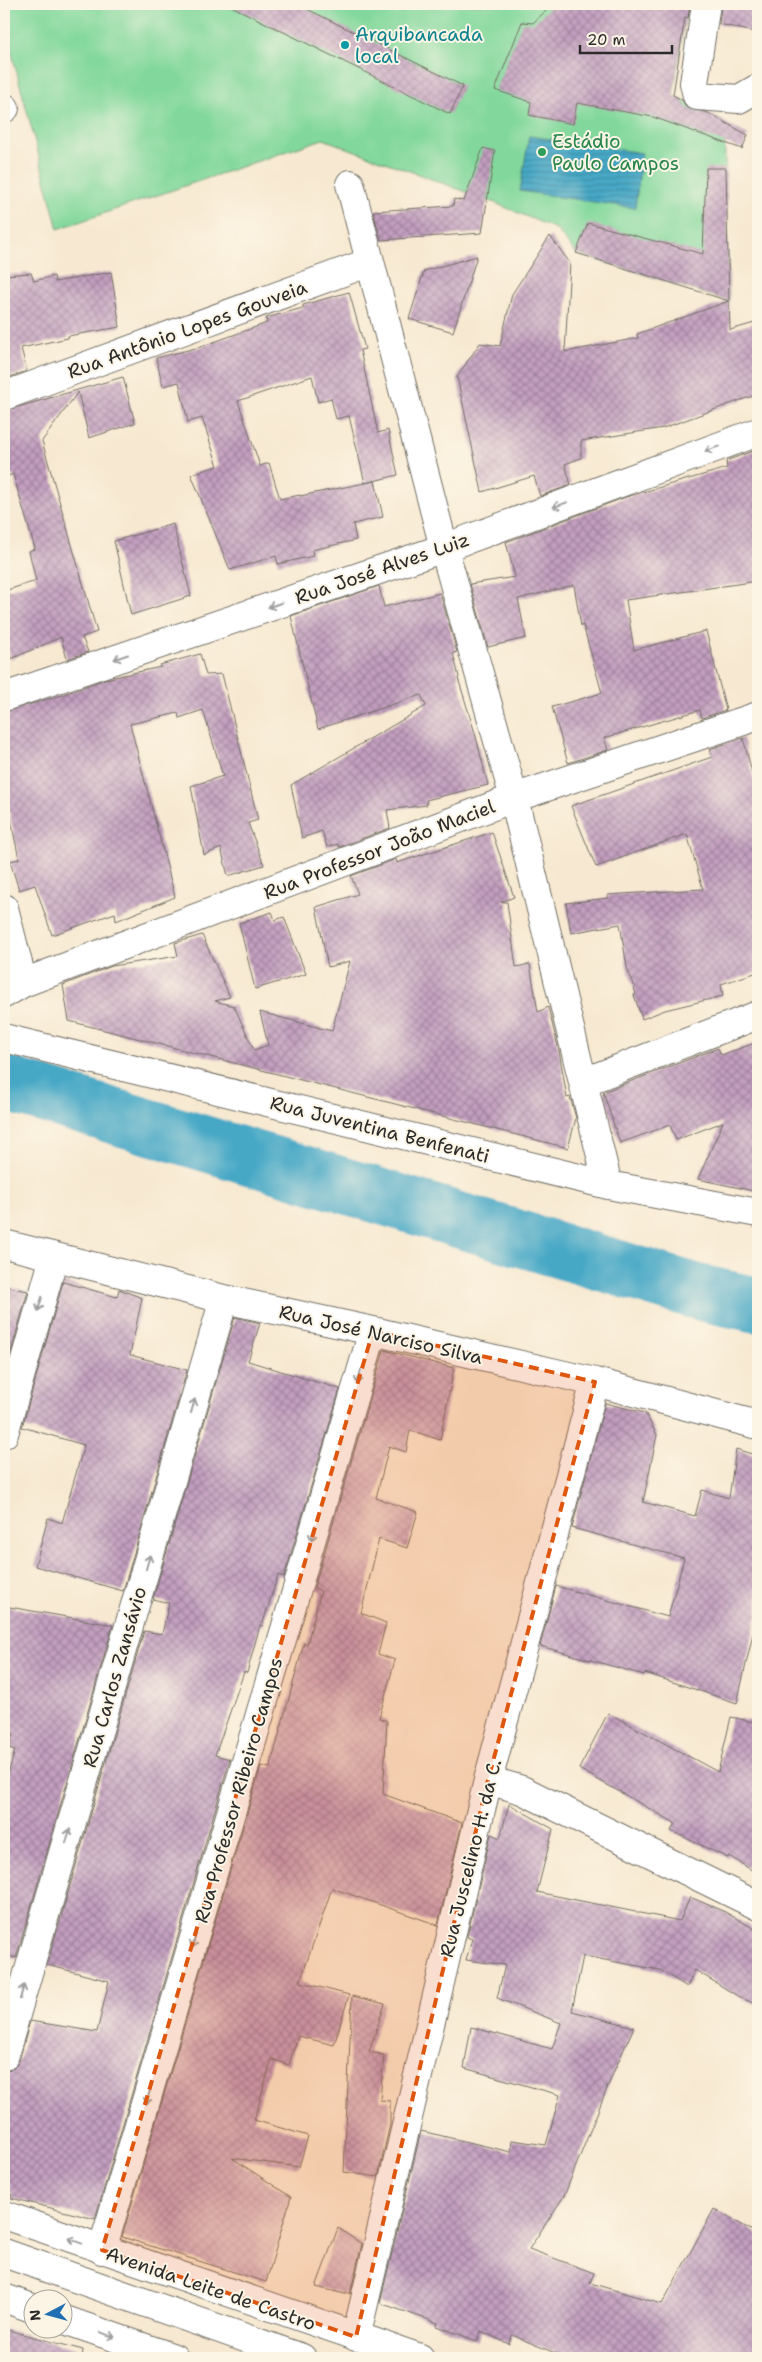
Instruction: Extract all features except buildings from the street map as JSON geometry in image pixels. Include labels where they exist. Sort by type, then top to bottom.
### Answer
[{"type":"main road","points":[[706,4],[694,83],[697,96],[739,99],[758,88]]},
{"type":"main road","points":[[350,184],[444,548],[514,798],[608,1185]]},
{"type":"main road","name":"Rua Antônio Lopes Gouveia","points":[[4,396],[370,262]]},
{"type":"main road","name":"Rua José Alves Luiz","points":[[4,697],[444,548],[758,432]]},
{"type":"main road","name":"Rua Professor João Maciel","points":[[14,989],[514,798],[758,716]]},
{"type":"main road","points":[[4,908],[14,989]]},
{"type":"main road","points":[[584,1082],[758,1015]]},
{"type":"main road","name":"Rua Juventina Benfenati","points":[[4,1038],[608,1185],[758,1213]]},
{"type":"main road","name":"Rua José Narciso Silva","points":[[4,1244],[224,1299],[594,1382],[758,1425]]},
{"type":"main road","points":[[4,1434],[54,1257]]},
{"type":"main road","name":"Rua Carlos Zansávio","points":[[4,2056],[224,1299]]},
{"type":"main road","name":"Rua Professor Ribeiro Campos","points":[[102,2250],[373,1331]]},
{"type":"main road","name":"Rua Juscelino H. da C.","points":[[356,2337],[488,1780],[594,1382]]},
{"type":"main road","points":[[488,1780],[522,1790],[758,1906]]},
{"type":"main road","name":"Avenida Leite de Castro","points":[[4,2215],[420,2358]]},
{"type":"main road","points":[[4,2253],[302,2358]]},
{"type":"main road","points":[[4,2298],[22,2304]]},
{"type":"main road","points":[[72,2322],[174,2358]]},
{"type":"highlighted area","points":[[373,1331],[595,1382],[488,1780],[356,2337],[102,2250]]},
{"type":"green space","name":"Estádio Paulo Campos","points":[[4,4],[687,4],[673,95],[724,122],[729,301],[576,253],[556,229],[488,200],[323,139],[58,229],[4,24]]},
{"type":"water","points":[[529,136],[642,153],[635,208],[520,191]]},
{"type":"waterway","points":[[4,1083],[701,1293],[758,1305]]},
{"type":"place","name":"Arquibancada local","points":[[345,45]]},
{"type":"place","name":"Estádio Paulo Campos","points":[[542,152]]}]
